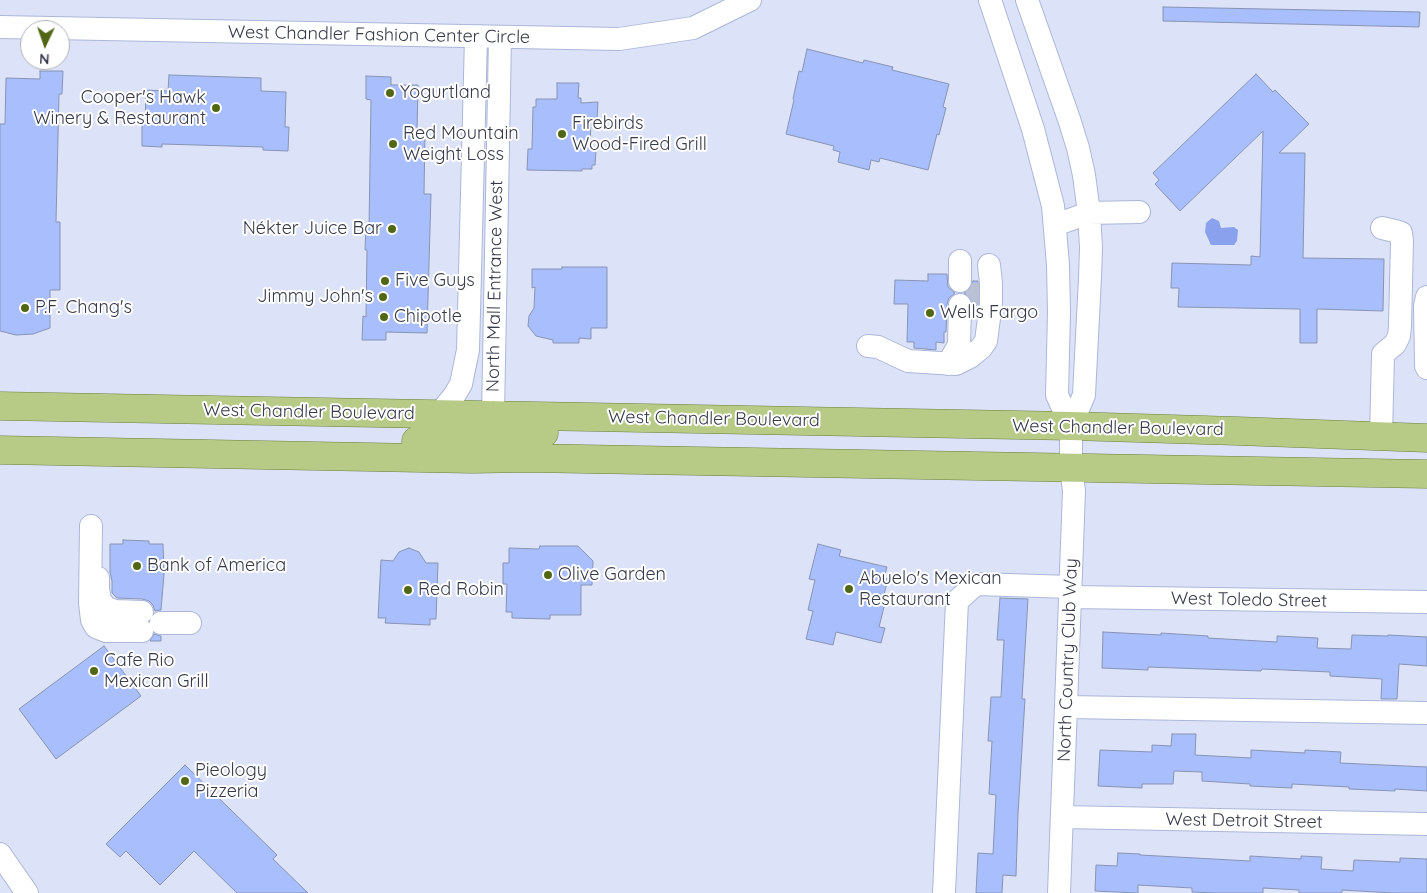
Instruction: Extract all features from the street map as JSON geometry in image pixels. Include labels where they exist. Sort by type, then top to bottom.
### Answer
[{"type":"main road","name":"West Chandler Boulevard","points":[[0,406],[1071,426],[1427,438]]},
{"type":"main road","points":[[351,456],[384,440],[443,441],[459,439],[468,436],[493,415]]},
{"type":"main road","points":[[473,459],[508,434],[568,433],[612,417]]},
{"type":"main road","points":[[0,450],[1427,474]]},
{"type":"street","name":"West Chandler Fashion Center Circle","points":[[0,27],[619,39],[693,28],[750,0]]},
{"type":"street","points":[[990,0],[1033,129],[1053,206],[1056,225],[1060,312],[1056,396],[1071,426]]},
{"type":"street","points":[[1027,0],[1078,148],[1089,213],[1090,258],[1084,395],[1071,426]]},
{"type":"street","name":"North Mall Entrance West","points":[[439,414],[461,384],[468,350],[476,37]]},
{"type":"street","name":"North Mall Entrance West","points":[[493,415],[500,37]]},
{"type":"street","points":[[1056,225],[1089,213],[1139,212]]},
{"type":"street","points":[[1381,437],[1383,354],[1395,344],[1399,336],[1402,241],[1401,233],[1396,230],[1382,228]]},
{"type":"street","points":[[868,346],[878,347],[908,361],[960,361],[981,348],[986,341],[991,303],[972,271]]},
{"type":"street","points":[[1427,297],[1424,306],[1427,368]]},
{"type":"street","points":[[960,361],[959,344],[968,305]]},
{"type":"street","name":"North Country Club Way","points":[[1059,893],[1074,491],[1071,467],[1071,426]]},
{"type":"street","points":[[151,622],[106,608],[100,600],[95,526],[90,603],[92,620],[96,627],[106,631],[151,622],[190,623]]},
{"type":"street","name":"West Toledo Street","points":[[944,893],[957,601],[976,584],[1071,592],[1427,602]]},
{"type":"street","points":[[1066,707],[1427,713]]},
{"type":"street","name":"West Detroit Street","points":[[1062,817],[1427,824]]},
{"type":"street","points":[[0,854],[27,893]]},
{"type":"water","points":[[1212,218],[1219,221],[1221,228],[1234,227],[1238,230],[1237,241],[1234,245],[1211,245],[1205,232],[1206,223]]},
{"type":"building","points":[[1163,7],[1420,12],[1419,27],[1163,21]]},
{"type":"building","points":[[807,49],[863,63],[864,60],[893,67],[892,70],[949,84],[943,107],[946,108],[928,170],[880,158],[879,162],[871,160],[869,170],[838,162],[840,152],[833,150],[834,146],[786,134],[799,71],[802,72]]},
{"type":"building","points":[[40,71],[63,71],[62,94],[59,94],[56,222],[60,222],[60,290],[50,290],[50,328],[33,334],[16,335],[0,331],[0,124],[5,124],[6,78],[40,79]]},
{"type":"building","points":[[1256,74],[1309,124],[1279,153],[1305,153],[1303,258],[1384,259],[1383,311],[1317,309],[1317,343],[1300,343],[1300,309],[1178,307],[1179,288],[1171,288],[1172,263],[1251,265],[1251,256],[1260,257],[1263,131],[1180,211],[1155,184],[1159,180],[1153,173]]},
{"type":"building","name":"Cooper's Hawk Winery & Restaurant","points":[[169,75],[261,78],[261,91],[286,92],[285,127],[289,127],[288,151],[263,150],[263,147],[162,144],[162,147],[142,146],[142,124],[145,125],[146,90],[168,91]]},
{"type":"building","points":[[366,76],[391,77],[391,85],[418,85],[417,131],[425,131],[424,194],[431,194],[427,333],[386,332],[386,340],[362,340],[363,316],[366,317],[367,250],[365,250],[366,228],[369,228],[371,100],[366,99]]},
{"type":"building","name":"Firebirds Wood-Fired Grill","points":[[557,83],[579,83],[578,98],[581,98],[581,103],[598,102],[597,119],[591,119],[590,149],[596,150],[595,165],[592,165],[592,169],[582,169],[582,171],[527,170],[528,149],[532,149],[533,107],[536,107],[536,99],[557,99]]},
{"type":"building","points":[[562,267],[607,267],[607,328],[591,328],[591,339],[579,338],[579,343],[553,343],[553,340],[536,336],[528,326],[529,316],[534,308],[535,287],[532,288],[532,269],[562,269]]},
{"type":"building","points":[[928,274],[947,274],[948,287],[955,293],[949,298],[947,304],[944,343],[936,342],[936,350],[914,348],[914,342],[907,342],[908,304],[894,304],[895,280],[928,281]]},
{"type":"building","points":[[973,281],[978,281],[977,305],[973,305],[971,298],[964,293],[971,288]]},
{"type":"building","name":"Bank of America","points":[[123,540],[149,541],[149,544],[163,544],[164,574],[161,610],[155,611],[149,601],[117,598],[112,593],[110,544],[123,544]]},
{"type":"building","name":"Abuelo's Mexican Restaurant","points":[[818,544],[841,550],[839,556],[887,567],[884,578],[888,579],[883,598],[886,599],[879,627],[885,628],[881,643],[836,632],[833,645],[806,639],[813,611],[808,610],[815,580],[809,579]]},
{"type":"building","name":"Olive Garden","points":[[540,546],[578,546],[593,561],[592,585],[581,585],[581,615],[550,615],[550,619],[512,618],[512,612],[506,612],[507,584],[503,584],[503,563],[509,563],[509,548],[539,549]]},
{"type":"building","name":"Red Robin","points":[[409,548],[419,552],[426,563],[438,563],[436,619],[430,619],[430,625],[385,623],[386,618],[378,618],[381,560],[393,561],[399,552]]},
{"type":"building","points":[[1000,598],[1028,599],[1022,699],[1025,699],[1016,876],[1003,875],[1002,893],[976,893],[978,853],[993,854],[996,795],[989,794],[992,741],[988,741],[991,697],[1001,697],[1004,640],[997,640]]},
{"type":"building","points":[[1103,632],[1161,635],[1161,633],[1277,642],[1277,636],[1318,638],[1317,648],[1351,649],[1352,635],[1427,637],[1427,666],[1399,664],[1397,699],[1381,699],[1382,679],[1330,676],[1330,672],[1148,667],[1148,670],[1102,668]]},
{"type":"building","points":[[154,634],[161,636],[161,641],[150,641]]},
{"type":"building","points":[[104,646],[141,696],[56,759],[19,709]]},
{"type":"building","points":[[1172,734],[1196,734],[1195,755],[1251,758],[1251,750],[1305,753],[1305,750],[1341,752],[1340,763],[1427,767],[1427,791],[1349,789],[1349,787],[1292,784],[1292,788],[1250,786],[1250,784],[1202,781],[1202,772],[1174,771],[1173,784],[1142,784],[1142,788],[1098,786],[1100,750],[1152,752],[1152,745],[1171,746]]},
{"type":"building","points":[[185,765],[277,855],[273,859],[308,893],[237,893],[194,851],[160,885],[126,851],[120,857],[106,844]]},
{"type":"building","points":[[1118,853],[1250,861],[1250,856],[1301,859],[1301,856],[1322,857],[1321,869],[1353,871],[1354,860],[1400,862],[1400,858],[1427,859],[1427,893],[1342,890],[1342,893],[1299,893],[1299,890],[1263,888],[1263,893],[1215,893],[1192,892],[1192,888],[1138,885],[1138,893],[1095,891],[1096,865],[1117,866]]},
{"type":"tunnel","points":[[977,281],[977,305]]},
{"type":"place","name":"Yogurtland","points":[[390,93]]},
{"type":"place","name":"Cooper's Hawk Winery & Restaurant","points":[[216,108]]},
{"type":"place","name":"Firebirds Wood-Fired Grill","points":[[562,134]]},
{"type":"place","name":"Red Mountain Weight Loss","points":[[393,144]]},
{"type":"place","name":"Nékter Juice Bar","points":[[392,229]]},
{"type":"place","name":"Five Guys","points":[[385,281]]},
{"type":"place","name":"Jimmy John's","points":[[383,297]]},
{"type":"place","name":"P.F. Chang's","points":[[25,308]]},
{"type":"place","name":"Wells Fargo","points":[[930,313]]},
{"type":"place","name":"Chipotle","points":[[384,317]]},
{"type":"place","name":"Bank of America","points":[[137,566]]},
{"type":"place","name":"Olive Garden","points":[[548,575]]},
{"type":"place","name":"Abuelo's Mexican Restaurant","points":[[849,589]]},
{"type":"place","name":"Red Robin","points":[[408,590]]},
{"type":"place","name":"Cafe Rio Mexican Grill","points":[[94,671]]},
{"type":"place","name":"Pieology Pizzeria","points":[[185,781]]}]
